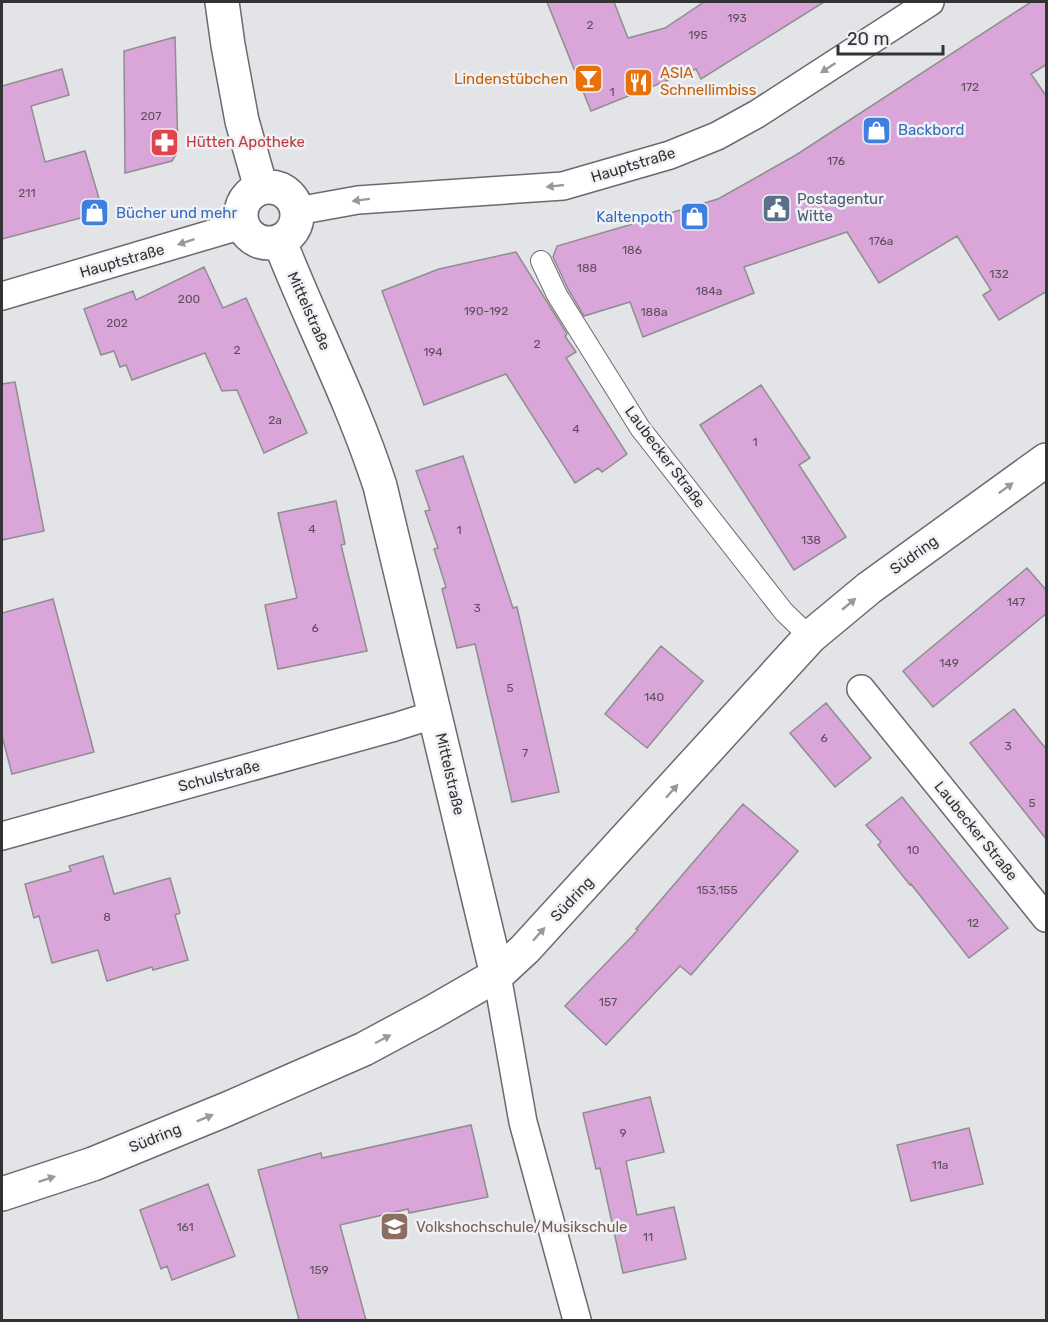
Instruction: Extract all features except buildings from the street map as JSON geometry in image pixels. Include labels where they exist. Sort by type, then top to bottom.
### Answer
[{"type":"street","points":[[222,2],[242,121],[261,188]]},
{"type":"street","name":"Hauptstraße","points":[[297,210],[358,200],[410,195],[563,186],[670,155],[717,135],[757,114],[930,2]]},
{"type":"street","points":[[261,188],[280,189],[293,201],[297,210],[294,229],[280,242],[263,243],[254,240],[242,225],[242,206],[246,198],[261,188]]},
{"type":"street","name":"Hauptstraße","points":[[2,296],[242,225]]},
{"type":"street","name":"Mittelstraße","points":[[280,242],[347,397],[372,459],[380,486],[497,975],[523,1122],[577,1320]]},
{"type":"street","name":"Laubecker Straße","points":[[541,261],[557,295],[640,428],[784,612],[810,637]]},
{"type":"street","name":"Südring","points":[[2,1194],[93,1164],[353,1054],[497,975],[525,949],[810,637],[868,588],[1047,460]]},
{"type":"street","name":"Laubecker Straße","points":[[861,689],[1047,918]]},
{"type":"street","name":"Schulstraße","points":[[2,836],[436,714]]},
{"type":"place","name":"Lindenstübchen","points":[[589,79]]},
{"type":"place","name":"ASIA Schnellimbiss","points":[[639,82]]},
{"type":"place","name":"Backbord","points":[[877,130]]},
{"type":"place","name":"Hütten Apotheke","points":[[165,142]]},
{"type":"place","name":"Postagentur Witte","points":[[776,208]]},
{"type":"place","name":"Bücher und mehr","points":[[95,213]]},
{"type":"place","name":"Kaltenpoth","points":[[694,217]]},
{"type":"place","name":"Volkshochschule/Musikschule","points":[[395,1227]]}]
